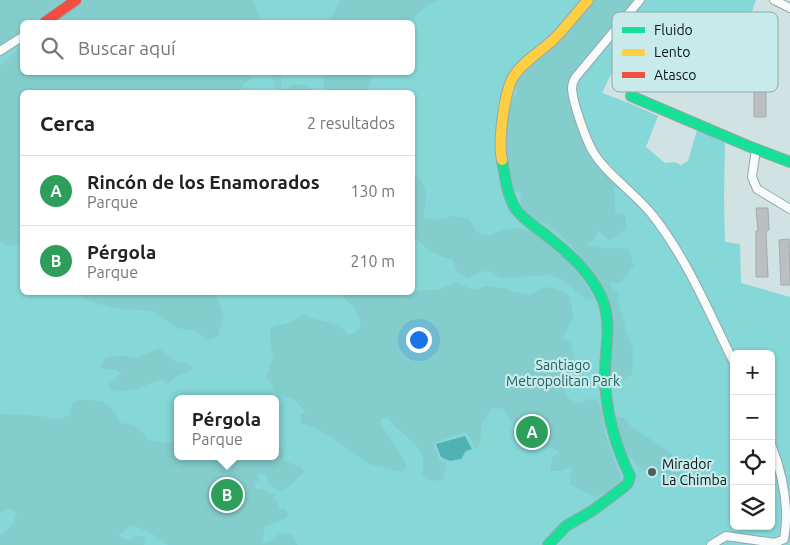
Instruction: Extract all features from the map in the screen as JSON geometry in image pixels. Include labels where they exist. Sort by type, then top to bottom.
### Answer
[{"type":"street","points":[[48,20],[76,0]]},
{"type":"street","points":[[548,545],[566,526],[592,511],[624,487],[628,483],[630,476],[617,447],[608,405],[605,374],[609,324],[603,300],[592,282],[568,252],[521,216],[514,206],[507,186],[501,155],[506,98],[513,78],[522,66],[555,38],[588,0]]},
{"type":"street","points":[[630,12],[640,0]]},
{"type":"street","points":[[774,0],[790,8]]},
{"type":"street","points":[[612,34],[572,84],[574,98],[586,136],[592,150],[602,164],[654,216],[690,274],[730,355]]},
{"type":"street","points":[[0,51],[20,39]]},
{"type":"street","points":[[631,96],[790,162]]},
{"type":"street","points":[[756,149],[752,177],[757,189],[790,209]]},
{"type":"street","points":[[711,545],[726,536],[775,544],[784,539],[788,528],[790,510],[786,485],[775,455]]},
{"type":"green space","name":"Santiago Metropolitan Park","points":[[0,0],[756,0],[752,12],[612,12],[612,72],[602,93],[658,116],[646,147],[665,163],[674,162],[681,165],[688,161],[697,130],[725,143],[725,242],[740,244],[741,283],[790,297],[790,545],[0,545]]},
{"type":"green space","points":[[0,0],[63,0],[35,20],[20,20],[20,31],[0,46]]},
{"type":"green space","points":[[86,0],[253,0],[260,20],[55,20]]},
{"type":"green space","points":[[340,0],[440,0],[424,8],[412,20],[331,20]]},
{"type":"green space","points":[[594,0],[635,0],[625,12],[612,12],[612,28],[579,66],[571,79],[569,87],[582,140],[596,165],[615,185],[616,214],[622,213],[626,218],[626,229],[610,240],[603,236],[599,230],[594,240],[586,245],[628,249],[634,266],[620,283],[611,282],[611,288],[618,292],[626,331],[633,349],[632,374],[618,382],[609,383],[608,365],[613,337],[611,308],[597,282],[572,246],[547,224],[533,219],[523,209],[520,201],[521,193],[515,191],[508,165],[507,132],[509,110],[512,100],[517,93],[516,85],[520,76],[529,65],[570,33],[572,24]]},
{"type":"green space","points":[[20,47],[20,75],[252,75],[241,90],[20,90],[20,247],[19,245],[9,246],[0,242],[0,66]]},
{"type":"green space","points":[[272,75],[281,75],[281,89],[287,90],[276,90]]},
{"type":"green space","points":[[323,75],[373,75],[368,90],[324,90]]},
{"type":"green space","points":[[303,84],[311,89],[287,90],[291,85]]},
{"type":"green space","points":[[417,175],[426,190],[424,217],[438,220],[453,216],[468,218],[478,233],[486,236],[512,228],[527,230],[538,235],[572,266],[594,299],[587,300],[561,279],[551,275],[500,278],[491,271],[484,271],[468,278],[457,271],[452,259],[435,254],[415,238],[415,177]]},
{"type":"green space","points":[[456,283],[475,290],[486,286],[530,295],[545,287],[557,289],[570,296],[573,317],[562,339],[570,342],[573,360],[570,375],[564,386],[565,390],[569,399],[575,402],[582,404],[588,399],[596,399],[599,403],[606,436],[621,481],[612,489],[594,497],[571,485],[570,475],[572,469],[568,467],[561,471],[551,471],[550,466],[553,457],[559,453],[551,447],[531,449],[502,408],[491,409],[481,426],[480,442],[476,448],[466,432],[433,443],[439,459],[446,463],[444,479],[437,481],[426,479],[422,473],[424,465],[418,448],[387,416],[380,420],[407,467],[402,472],[369,464],[331,437],[311,426],[301,423],[300,415],[305,411],[295,400],[276,393],[266,377],[273,358],[270,328],[294,321],[303,314],[338,325],[349,335],[356,332],[361,324],[355,309],[341,295],[406,295],[406,298],[415,295],[415,293],[420,290],[436,290]]},
{"type":"green space","points":[[79,295],[216,295],[224,316],[218,337],[208,340],[195,331],[177,328],[152,311],[113,308],[88,301]]},
{"type":"green space","points":[[159,348],[175,361],[190,365],[194,369],[174,378],[168,385],[163,380],[159,380],[136,389],[120,392],[111,390],[108,384],[121,374],[116,370],[102,369],[100,366],[106,357],[121,355],[137,358]]},
{"type":"green space","points":[[81,400],[101,402],[110,406],[121,423],[134,425],[145,435],[146,440],[171,443],[174,441],[174,460],[279,460],[279,446],[284,452],[282,460],[301,467],[304,472],[290,486],[280,491],[270,484],[266,474],[258,473],[260,480],[254,483],[256,489],[275,495],[273,498],[277,501],[280,510],[284,509],[289,515],[283,520],[264,526],[263,542],[267,543],[280,533],[292,535],[298,545],[168,545],[154,535],[133,525],[119,536],[128,541],[136,536],[145,537],[144,545],[0,545],[0,535],[12,525],[17,512],[8,509],[0,512],[0,414],[41,416],[57,419],[69,416],[72,403]]},
{"type":"green space","points":[[616,416],[624,418],[632,427],[671,453],[679,463],[683,475],[678,479],[653,474],[640,468],[630,458],[622,445],[617,430]]},
{"type":"shaded area","points":[[465,436],[472,449],[466,451],[461,459],[450,461],[441,457],[436,444]]},
{"type":"building","points":[[754,92],[766,92],[766,117],[754,117]]},
{"type":"building","points":[[756,208],[768,208],[769,230],[766,231],[768,277],[756,277],[756,231],[758,231]]},
{"type":"building","points":[[789,239],[790,285],[781,285],[779,240]]},
{"type":"traffic: fast","points":[[631,96],[790,162]]},
{"type":"traffic: fast","points":[[502,160],[508,191],[515,208],[526,220],[555,242],[587,273],[603,301],[608,328],[605,386],[609,413],[615,439],[630,476],[628,483],[624,487],[592,511],[566,526],[548,545]]},
{"type":"traffic: slow","points":[[502,160],[503,118],[507,95],[513,77],[527,61],[564,29],[588,0]]},
{"type":"traffic: jam","points":[[48,20],[76,0]]},
{"type":"place","name":"Rincón de los Enamorados","points":[[532,432]]},
{"type":"place","name":"Mirador La Chimba","points":[[652,472]]},
{"type":"place","name":"Pérgola","points":[[227,495]]}]
